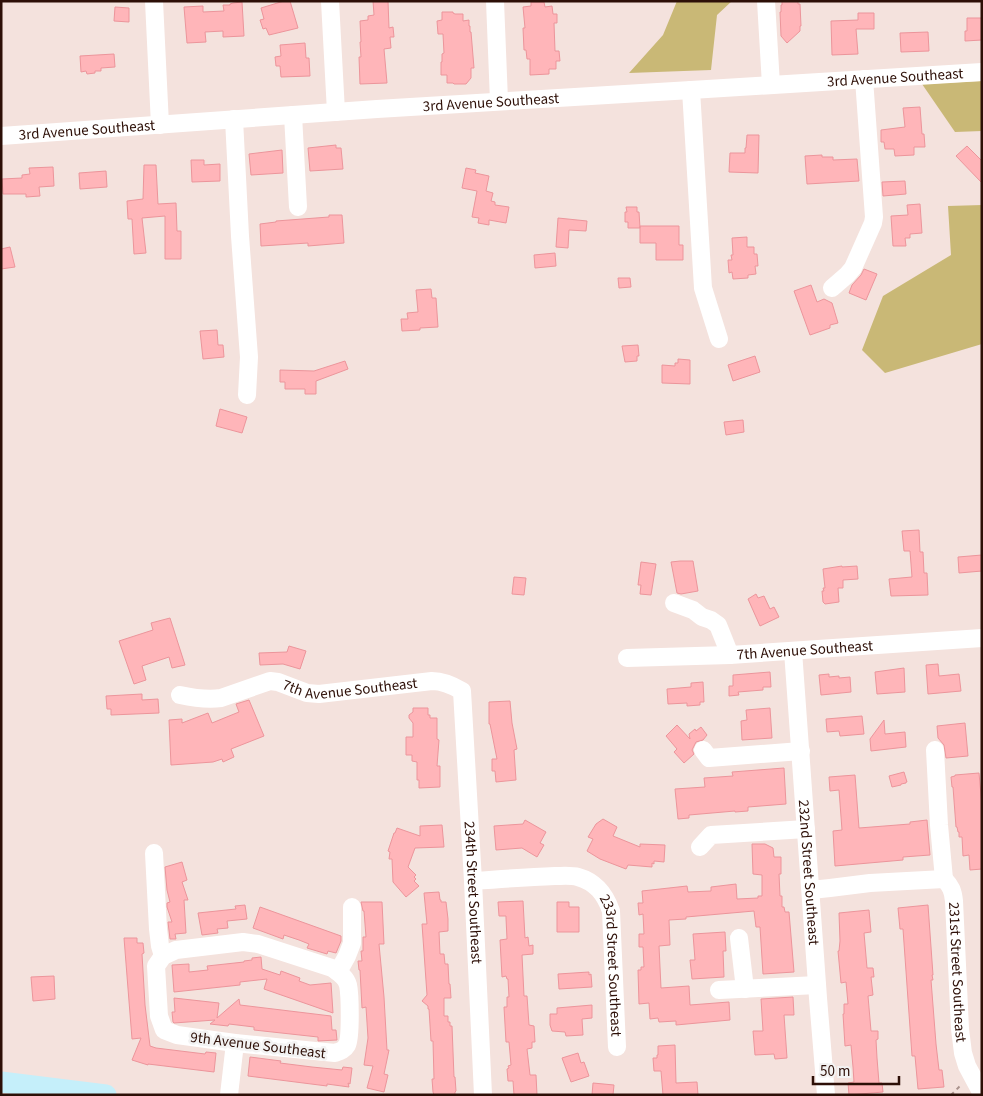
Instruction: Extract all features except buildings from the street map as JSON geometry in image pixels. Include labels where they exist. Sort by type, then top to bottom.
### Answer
[{"type":"main road","points":[[1,1082],[106,1095]]},
{"type":"street","points":[[154,1],[160,125]]},
{"type":"street","points":[[330,1],[336,112]]},
{"type":"street","points":[[495,1],[499,101]]},
{"type":"street","points":[[766,1],[771,85]]},
{"type":"street","name":"3rd Avenue Southeast","points":[[1,136],[499,101],[982,72]]},
{"type":"street","points":[[832,288],[853,268],[874,217],[864,79]]},
{"type":"street","points":[[691,90],[702,288],[719,339]]},
{"type":"street","points":[[293,115],[298,207]]},
{"type":"street","points":[[234,119],[249,357],[247,395]]},
{"type":"street","points":[[674,603],[693,610],[718,625],[730,655]]},
{"type":"street","name":"7th Avenue Southeast","points":[[627,658],[730,655],[982,638]]},
{"type":"street","name":"232nd Street Southeast","points":[[793,651],[826,1095]]},
{"type":"street","name":"7th Avenue Southeast","points":[[180,695],[202,699],[221,698],[270,681],[278,682],[307,693],[319,694],[432,681],[440,681],[462,691]]},
{"type":"street","name":"234th Street Southeast","points":[[462,691],[483,1095]]},
{"type":"street","points":[[703,750],[709,758],[801,751]]},
{"type":"street","name":"231st Street Southeast","points":[[936,750],[939,825],[944,879],[950,884],[954,901],[960,1029],[963,1053],[967,1066],[982,1094]]},
{"type":"street","points":[[700,847],[711,835],[806,829]]},
{"type":"street","points":[[154,853],[158,929],[160,946],[164,956],[176,950],[243,942],[258,944],[332,968],[340,974],[352,943],[352,907]]},
{"type":"street","name":"233rd Street Southeast","points":[[473,881],[576,876],[597,887],[607,898],[611,911],[617,1047]]},
{"type":"street","points":[[811,890],[870,883],[944,879]]},
{"type":"street","points":[[738,938],[745,989]]},
{"type":"street","name":"9th Avenue Southeast","points":[[164,956],[156,966],[159,1016],[164,1030],[177,1035],[335,1054],[343,1050],[349,1043],[350,1032],[348,985],[340,974]]},
{"type":"street","points":[[719,990],[817,986]]},
{"type":"street","points":[[229,1095],[235,1043]]},
{"type":"shaded area","points":[[677,1],[732,1],[717,15],[711,70],[629,73],[663,35]]},
{"type":"shaded area","points":[[982,81],[982,131],[955,132],[922,84]]},
{"type":"shaded area","points":[[982,205],[982,344],[885,373],[862,350],[883,296],[951,255],[948,206]]}]
